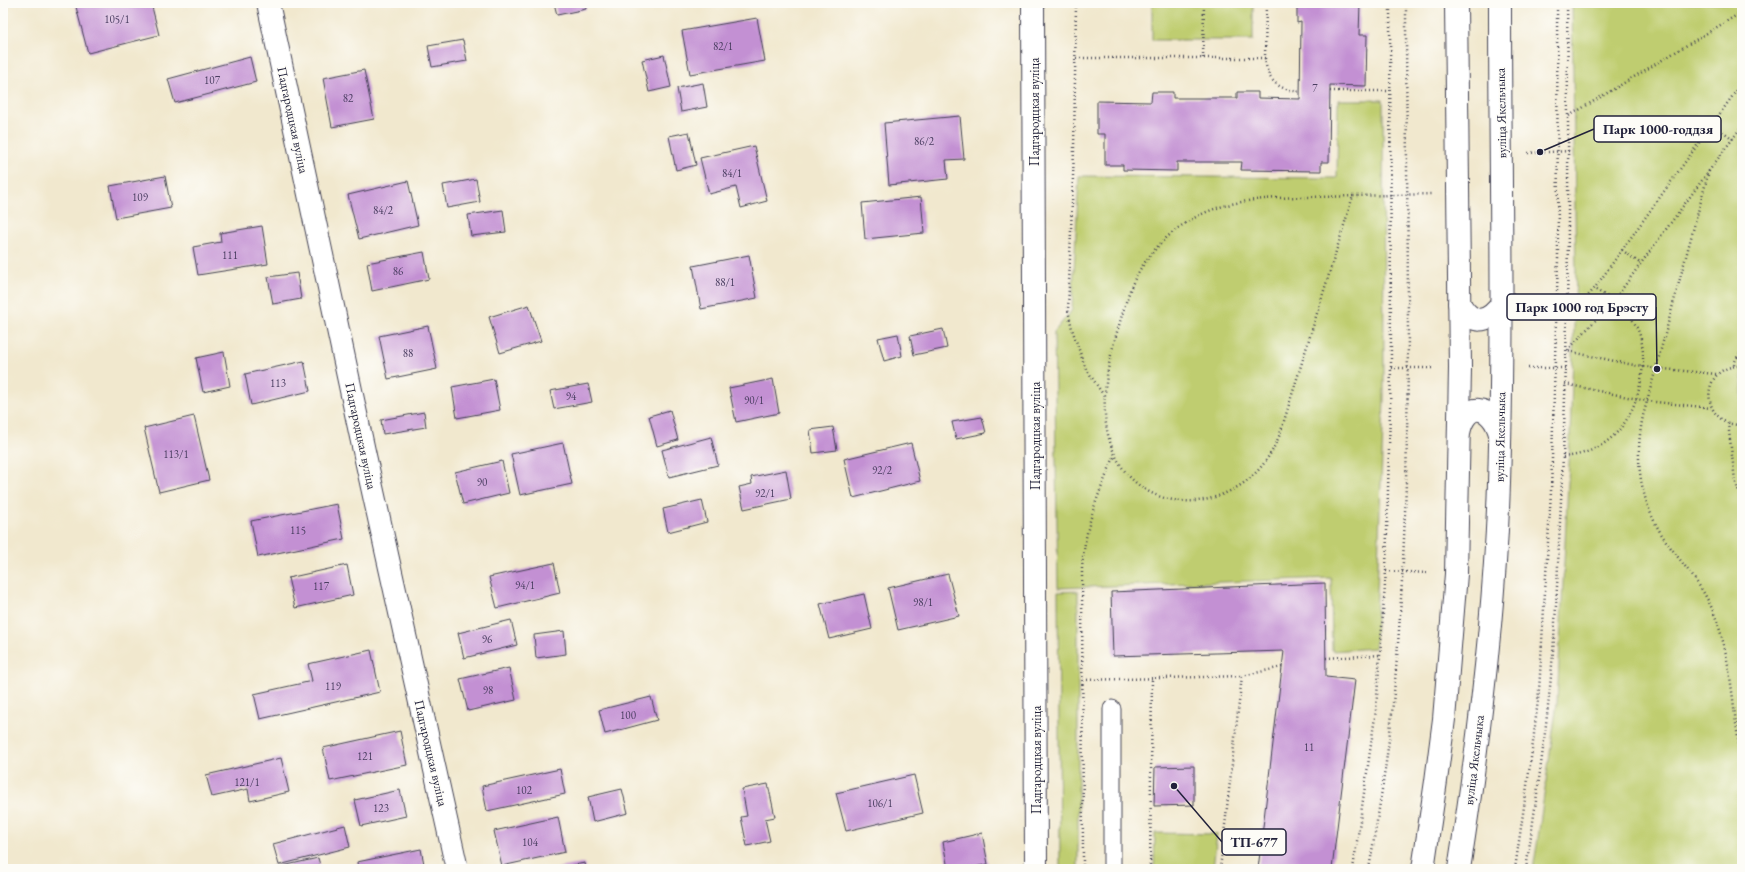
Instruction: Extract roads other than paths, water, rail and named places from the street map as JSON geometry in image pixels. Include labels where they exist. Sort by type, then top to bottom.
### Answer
[{"type":"street","name":"Падгародцкая вуліца","points":[[268,3],[362,443],[457,869]]},
{"type":"street","name":"Падгародцкая вуліца","points":[[1033,3],[1036,869]]},
{"type":"street","points":[[1422,869],[1436,782],[1444,719],[1456,574],[1459,434],[1459,303],[1456,3]]},
{"type":"street","name":"вуліца Якельчыка","points":[[1459,869],[1470,796],[1488,640],[1499,491],[1502,304],[1500,3]]},
{"type":"street","points":[[1459,303],[1463,311],[1476,320],[1485,319],[1492,316],[1502,304]]},
{"type":"street","points":[[1459,434],[1462,421],[1465,416],[1473,410],[1480,410],[1489,413],[1493,417],[1500,434]]},
{"type":"lane","points":[[1112,709],[1112,869]]},
{"type":"place","name":"Парк 1000-годдзя","points":[[1540,152]]},
{"type":"place","name":"Парк 1000 год Брэсту","points":[[1657,369]]},
{"type":"place","name":"ТП-677","points":[[1174,786]]}]
